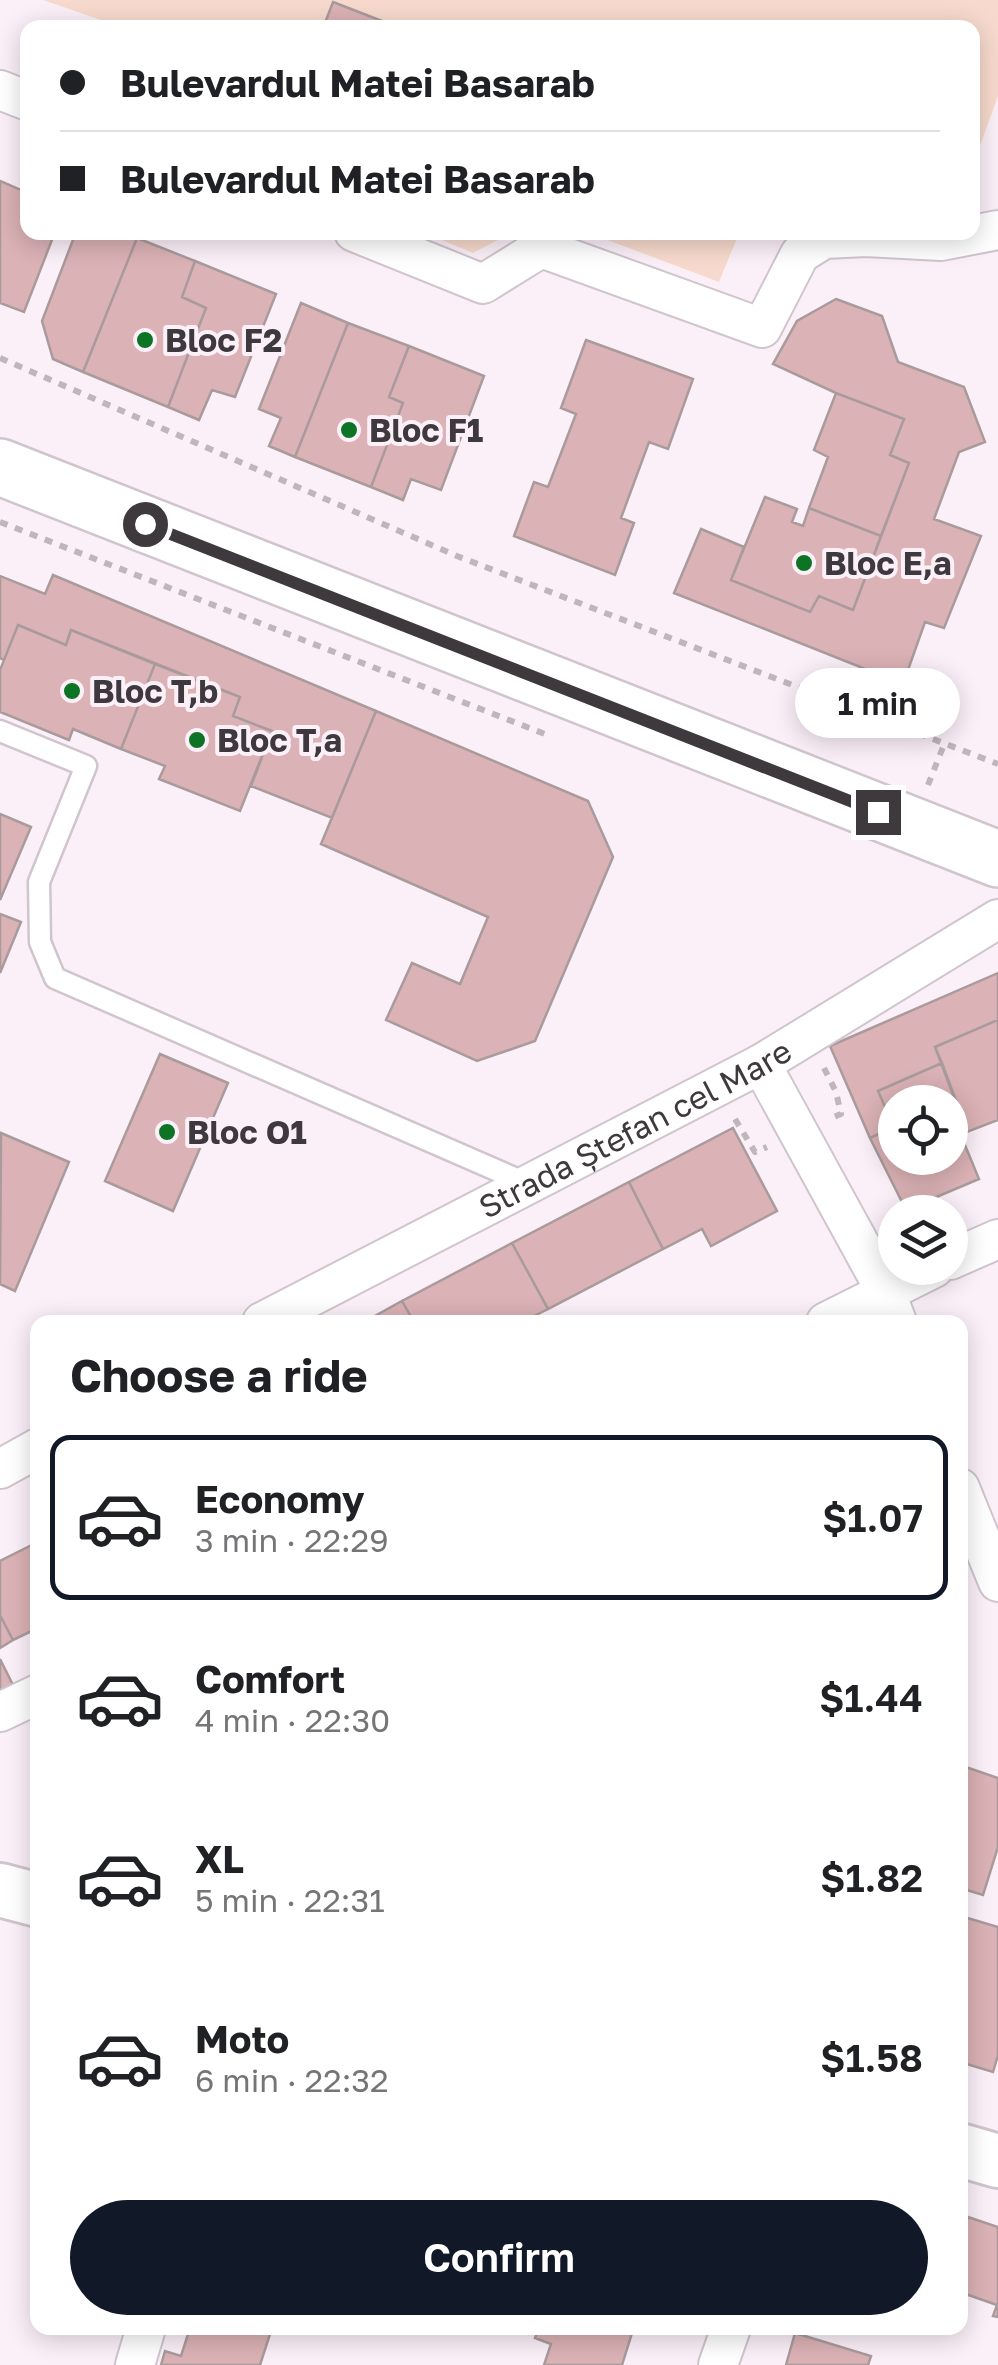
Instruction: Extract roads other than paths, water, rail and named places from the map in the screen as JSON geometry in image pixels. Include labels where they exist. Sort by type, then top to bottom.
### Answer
[{"type":"main road","points":[[0,467],[998,859]]},
{"type":"street","points":[[374,240],[483,284],[540,248],[762,328],[800,254],[822,240]]},
{"type":"street","name":"Strada Ștefan cel Mare","points":[[275,1315],[760,1064],[998,919]]},
{"type":"street","points":[[760,1064],[891,1306]]},
{"type":"street","points":[[968,1252],[998,1239]]},
{"type":"street","points":[[854,1315],[891,1306],[915,1285]]},
{"type":"street","points":[[0,1469],[30,1452]]},
{"type":"street","points":[[968,1518],[980,1564]]},
{"type":"street","points":[[0,1712],[30,1698]]},
{"type":"street","points":[[0,1890],[30,1898]]},
{"type":"street","points":[[968,2152],[998,2160]]},
{"type":"street","points":[[134,2365],[144,2335]]},
{"type":"street","points":[[718,2365],[729,2335]]},
{"type":"lane","points":[[0,731],[86,766],[39,882],[40,942],[56,978],[528,1184]]},
{"type":"place","name":"Bloc F2","points":[[145,340]]},
{"type":"place","name":"Bloc F1","points":[[349,430]]},
{"type":"place","name":"Bloc E,a","points":[[804,563]]},
{"type":"place","name":"Bloc T,b","points":[[72,691]]},
{"type":"place","name":"Bloc T,a","points":[[197,740]]},
{"type":"place","name":"Bloc O1","points":[[167,1132]]}]
